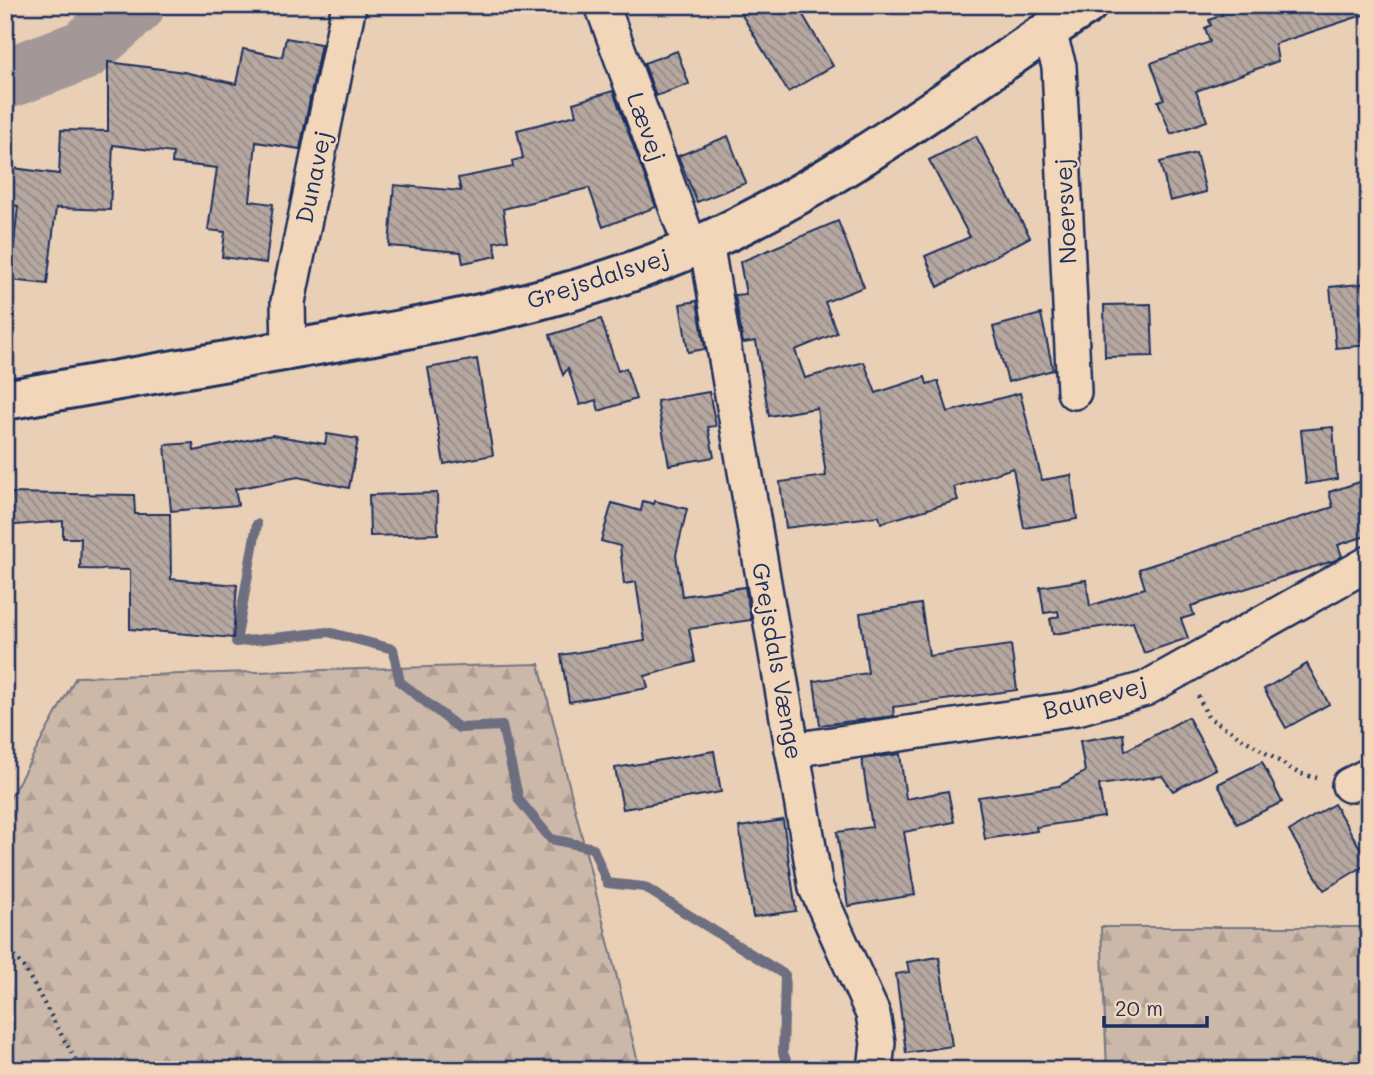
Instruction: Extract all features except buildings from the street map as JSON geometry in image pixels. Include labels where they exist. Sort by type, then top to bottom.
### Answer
[{"type":"street","name":"Dunavej","points":[[289,350],[288,302],[349,5]]},
{"type":"street","name":"Lævej","points":[[602,5],[699,245]]},
{"type":"street","name":"Grejsdalsvej","points":[[5,400],[428,326],[564,295],[699,245],[798,196],[883,143],[1087,5]]},
{"type":"street","name":"Noersvej","points":[[1048,30],[1059,66],[1074,392]]},
{"type":"street","name":"Grejsdals Vænge","points":[[699,245],[816,888],[873,1014],[878,1043],[875,1070]]},
{"type":"street","name":"Baunevej","points":[[792,750],[1077,708],[1145,689],[1369,563]]},
{"type":"path","points":[[1183,668],[1208,717],[1298,773],[1359,780]]},
{"type":"path","points":[[5,945],[25,969],[81,1070]]},
{"type":"green space","points":[[539,664],[640,1070],[5,1070],[5,807],[76,677]]},
{"type":"green space","points":[[1101,927],[1369,927],[1369,1070],[1107,1070]]},
{"type":"waterway","points":[[5,79],[84,50],[135,5]]},
{"type":"waterway","points":[[257,524],[236,642],[328,632],[393,649],[400,682],[459,728],[502,726],[519,800],[551,839],[593,848],[607,883],[644,887],[785,975],[783,1053],[790,1070]]}]
